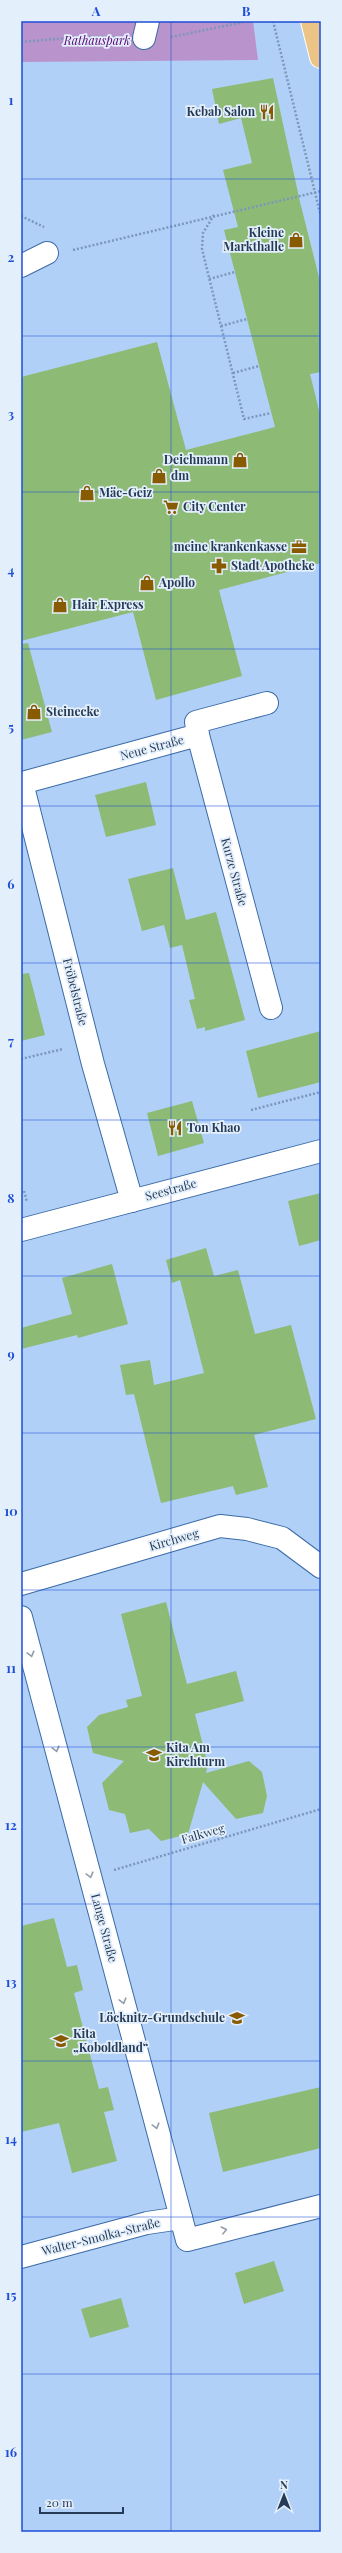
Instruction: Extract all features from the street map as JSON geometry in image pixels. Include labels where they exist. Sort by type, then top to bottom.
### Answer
[{"type":"main road","points":[[312,21],[321,57]]},
{"type":"street","points":[[21,266],[47,253]]},
{"type":"street","name":"Neue Straße","points":[[22,783],[198,735],[196,722],[267,703]]},
{"type":"street","name":"Kurze Straße","points":[[198,735],[270,1008]]},
{"type":"street","name":"Fröbelstraße","points":[[22,783],[88,1043],[132,1201]]},
{"type":"street","name":"Seestraße","points":[[21,1230],[321,1151]]},
{"type":"street","name":"Kirchweg","points":[[21,1584],[220,1526],[247,1529],[282,1538],[321,1567]]},
{"type":"street","name":"Lange Straße","points":[[21,1617],[186,2240],[321,2206]]},
{"type":"street","name":"Walter-Smolka-Straße","points":[[21,2257],[147,2223],[181,2218]]},
{"type":"path","points":[[21,42],[146,29],[172,37],[249,21]]},
{"type":"path","points":[[273,21],[321,217]]},
{"type":"path","points":[[47,253],[78,250],[214,215],[321,191]]},
{"type":"path","points":[[214,215],[203,233],[202,244],[209,279],[244,419],[271,413]]},
{"type":"path","points":[[21,216],[46,228]]},
{"type":"path","points":[[209,279],[235,272]]},
{"type":"path","points":[[221,326],[247,318]]},
{"type":"path","points":[[233,373],[260,366]]},
{"type":"path","points":[[21,1059],[88,1043]]},
{"type":"path","points":[[251,1110],[321,1092]]},
{"type":"path","name":"Falkweg","points":[[91,1877],[321,1809]]},
{"type":"green space","name":"Rathauspark","points":[[21,21],[253,21],[258,60],[21,62]]},
{"type":"building","name":"City Center","points":[[273,78],[300,202],[321,285],[321,372],[310,374],[321,418],[321,563],[219,590],[242,676],[156,700],[133,612],[21,641],[21,377],[157,342],[186,450],[275,427],[224,230],[238,227],[223,170],[252,163],[241,118],[219,124],[212,89]]},
{"type":"building","points":[[28,643],[52,732],[21,740],[21,644]]},
{"type":"building","points":[[146,782],[156,825],[106,837],[95,795]]},
{"type":"building","points":[[173,868],[186,920],[216,912],[245,1020],[205,1031],[205,1027],[197,1029],[189,1000],[195,999],[182,945],[170,948],[164,925],[142,931],[128,879]]},
{"type":"building","points":[[29,973],[45,1035],[21,1041],[21,974]]},
{"type":"building","points":[[321,1031],[321,1082],[258,1098],[246,1051]]},
{"type":"building","name":"Ton Khao","points":[[192,1101],[204,1143],[158,1156],[147,1113]]},
{"type":"building","points":[[321,1193],[321,1240],[299,1246],[288,1201]]},
{"type":"building","points":[[206,1248],[214,1276],[238,1270],[255,1334],[291,1325],[316,1419],[254,1435],[268,1487],[236,1495],[233,1486],[161,1503],[134,1394],[126,1395],[120,1365],[150,1360],[154,1385],[204,1373],[180,1280],[172,1283],[166,1260]]},
{"type":"building","points":[[112,1264],[128,1324],[78,1338],[77,1335],[21,1349],[21,1328],[72,1314],[62,1278]]},
{"type":"building","name":"Kita Am Kirchturm","points":[[166,1602],[187,1684],[236,1671],[244,1701],[195,1714],[208,1765],[206,1773],[249,1761],[262,1772],[267,1796],[263,1813],[236,1819],[203,1782],[188,1834],[161,1841],[149,1829],[130,1833],[125,1814],[109,1810],[102,1783],[124,1761],[93,1753],[87,1727],[99,1715],[128,1707],[126,1700],[142,1696],[121,1614]]},
{"type":"building","points":[[54,1918],[67,1967],[77,1965],[83,1990],[74,1993],[99,2089],[108,2087],[114,2110],[104,2112],[117,2161],[72,2173],[59,2123],[21,2132],[21,1926]]},
{"type":"building","points":[[321,2087],[321,2148],[223,2172],[209,2113]]},
{"type":"building","points":[[274,2261],[284,2291],[244,2304],[235,2273]]},
{"type":"building","points":[[121,2298],[129,2327],[90,2338],[81,2309]]},
{"type":"place","name":"Kebab Salon","points":[[267,112]]},
{"type":"place","name":"Kleine Markthalle","points":[[296,240]]},
{"type":"place","name":"Deichmann","points":[[240,460]]},
{"type":"place","name":"dm","points":[[159,476]]},
{"type":"place","name":"Mäc-Geiz","points":[[87,493]]},
{"type":"place","name":"City Center","points":[[171,507]]},
{"type":"place","name":"meine krankenkasse","points":[[299,547]]},
{"type":"place","name":"Stadt Apotheke","points":[[219,566]]},
{"type":"place","name":"Apollo","points":[[147,583]]},
{"type":"place","name":"Hair Express","points":[[60,605]]},
{"type":"place","name":"Steinecke","points":[[34,712]]},
{"type":"place","name":"Ton Khao","points":[[175,1128]]},
{"type":"place","name":"Kita Am Kirchturm","points":[[154,1755]]},
{"type":"place","name":"Löcknitz-Grundschule","points":[[237,2018]]},
{"type":"place","name":"Kita „Koboldland“","points":[[61,2041]]}]
